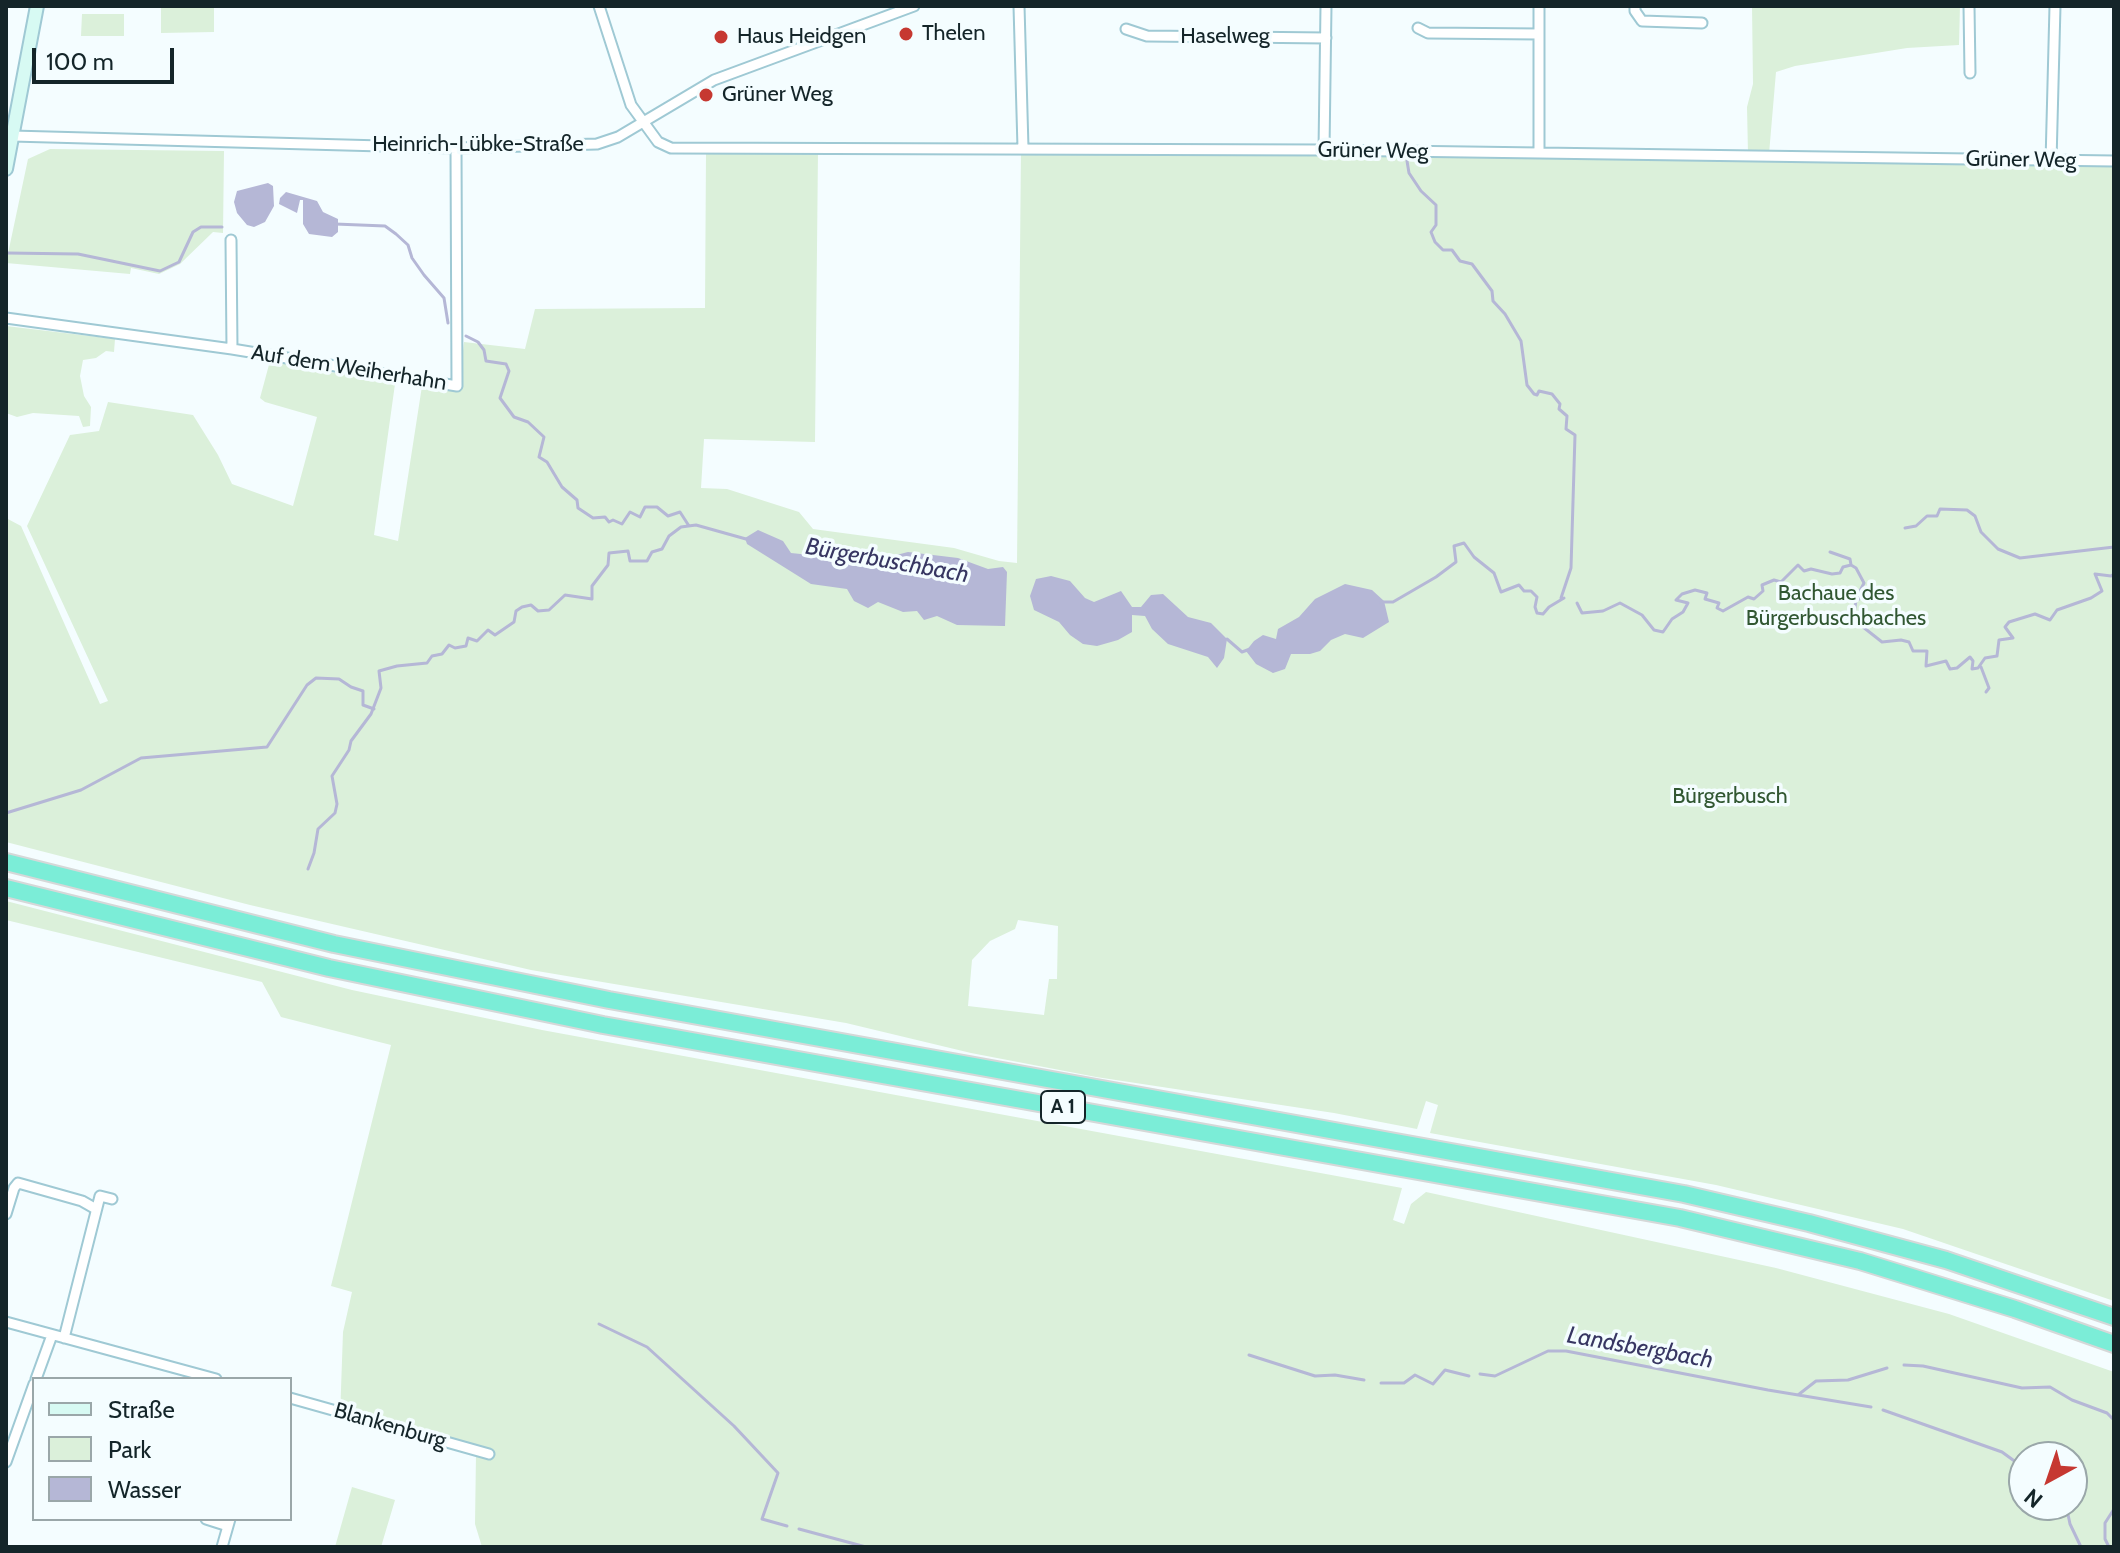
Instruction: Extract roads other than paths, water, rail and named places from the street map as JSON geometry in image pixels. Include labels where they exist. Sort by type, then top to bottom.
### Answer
[{"type":"highway","name":"A 1","points":[[6,862],[334,944],[594,997],[1684,1194],[1920,1253],[2114,1317]]},
{"type":"highway","name":"A 1","points":[[6,888],[289,959],[603,1025],[1693,1221],[1803,1246],[1939,1284],[2114,1344]]},
{"type":"main road","points":[[6,169],[37,6]]},
{"type":"street","points":[[599,6],[625,91],[642,123]]},
{"type":"street","name":"Heinrich-Lübke-Straße","points":[[12,136],[456,148],[597,144],[618,137],[714,80],[914,6]]},
{"type":"street","points":[[1019,6],[1023,148]]},
{"type":"street","points":[[1324,150],[1326,6]]},
{"type":"street","points":[[1539,6],[1539,153]]},
{"type":"street","points":[[1635,6],[1642,21],[1702,23]]},
{"type":"street","points":[[1969,6],[1970,73]]},
{"type":"street","points":[[2051,162],[2055,6]]},
{"type":"street","points":[[1418,28],[1428,33],[1539,34]]},
{"type":"street","name":"Haselweg","points":[[1126,29],[1147,36],[1326,38]]},
{"type":"street","name":"Grüner Weg","points":[[642,123],[658,142],[671,148],[1324,150],[2114,161]]},
{"type":"street","name":"Auf dem Weiherhahn","points":[[6,318],[232,349],[457,386],[456,148]]},
{"type":"street","points":[[231,240],[232,349]]},
{"type":"street","points":[[6,1214],[18,1183],[82,1201],[96,1209]]},
{"type":"street","points":[[64,1338],[100,1196],[112,1199]]},
{"type":"street","points":[[6,1322],[209,1377]]},
{"type":"street","points":[[37,1377],[52,1335]]},
{"type":"street","points":[[6,1462],[32,1390]]},
{"type":"street","name":"Blankenburg","points":[[292,1399],[489,1454]]},
{"type":"street","points":[[222,1547],[229,1522]]},
{"type":"water","points":[[268,183],[273,186],[274,206],[265,222],[254,227],[247,225],[237,213],[234,202],[237,191]]},
{"type":"water","points":[[286,192],[317,201],[323,212],[338,219],[338,232],[332,237],[309,234],[303,224],[303,200],[300,200],[297,213],[279,204]]},
{"type":"water","points":[[758,530],[783,541],[791,553],[839,558],[850,554],[873,561],[908,552],[958,558],[988,569],[1003,567],[1007,572],[1005,626],[957,625],[937,616],[924,620],[917,611],[903,612],[878,602],[868,608],[854,601],[847,589],[811,584],[747,544],[745,538]]},
{"type":"water","points":[[1051,576],[1070,581],[1085,598],[1094,602],[1121,591],[1132,607],[1141,607],[1151,595],[1163,594],[1188,617],[1211,623],[1227,639],[1224,658],[1217,668],[1208,657],[1168,644],[1152,629],[1145,616],[1132,615],[1132,632],[1118,640],[1097,646],[1083,644],[1059,622],[1034,610],[1030,596],[1036,579]]},
{"type":"water","points":[[1345,584],[1372,590],[1384,601],[1389,622],[1363,638],[1345,634],[1331,640],[1320,651],[1291,654],[1285,669],[1273,673],[1256,664],[1246,651],[1254,641],[1263,635],[1276,639],[1278,629],[1299,617],[1315,599]]},
{"type":"waterway","points":[[1407,161],[1409,173],[1421,191],[1436,205],[1436,225],[1431,232],[1435,242],[1443,250],[1452,250],[1460,261],[1472,264],[1492,291],[1493,301],[1521,341],[1527,385],[1534,394],[1537,395],[1539,391],[1552,394],[1560,404],[1559,409],[1567,416],[1566,429],[1575,435],[1571,568],[1561,598]]},
{"type":"waterway","points":[[335,224],[385,226],[396,234],[408,245],[412,258],[444,298],[448,323]]},
{"type":"waterway","points":[[7,253],[78,254],[160,271],[179,262],[193,232],[201,227],[222,227]]},
{"type":"waterway","points":[[466,336],[478,342],[484,350],[486,361],[506,364],[509,371],[500,398],[514,417],[528,422],[544,437],[539,457],[547,462],[562,487],[577,500],[578,508],[593,518],[605,517],[609,522],[613,520],[622,524],[630,512],[640,517],[645,507],[657,507],[668,516],[680,512],[689,526]]},
{"type":"waterway","points":[[1905,528],[1916,526],[1927,516],[1937,516],[1940,509],[1967,510],[1975,516],[1981,532],[1998,549],[2020,558],[2114,547]]},
{"type":"waterway","name":"Bürgerbuschbach","points":[[308,869],[318,829],[335,813],[337,804],[332,776],[349,750],[351,741],[371,714],[381,688],[379,671],[427,663],[432,656],[442,654],[449,645],[455,648],[466,646],[468,638],[477,641],[488,630],[495,635],[514,622],[516,611],[522,607],[531,605],[538,611],[549,610],[565,595],[592,599],[592,586],[608,565],[609,553],[628,551],[630,561],[647,561],[652,552],[662,549],[669,536],[681,527],[696,525],[746,539]]},
{"type":"waterway","name":"Bürgerbuschbach","points":[[1381,602],[1393,602],[1436,577],[1456,562],[1454,546],[1464,543],[1474,557],[1494,573],[1501,592],[1519,585],[1524,591],[1531,591],[1537,597],[1537,613],[1543,614],[1564,598]]},
{"type":"waterway","points":[[1830,552],[1850,559],[1851,565]]},
{"type":"waterway","name":"Bürgerbuschbach","points":[[1577,603],[1582,613],[1603,611],[1620,603],[1642,615],[1654,630],[1663,632],[1688,603],[1676,600],[1682,594],[1695,590],[1707,593],[1705,599],[1719,603],[1717,608],[1723,611],[1748,597],[1754,599],[1763,591],[1762,585],[1774,580],[1781,582],[1798,565],[1804,571],[1811,569],[1832,574],[1840,573],[1843,567],[1851,565],[1864,583],[1855,593],[1859,599],[1856,600],[1854,614],[1863,613],[1867,619],[1863,627],[1882,642],[1901,640],[1909,642],[1913,651],[1927,651],[1926,666],[1946,661],[1950,669],[1957,668],[1970,657],[1972,669],[1978,668],[1985,658],[1997,656],[1999,640],[2013,638],[2005,627],[2009,622],[2035,614],[2050,620],[2057,610],[2102,591],[2095,574],[2114,574]]},
{"type":"waterway","name":"Bürgerbuschbach","points":[[1227,639],[1242,652],[1250,649]]},
{"type":"waterway","points":[[1981,667],[1989,688],[1986,692]]},
{"type":"waterway","name":"Bürgerbuschbach","points":[[6,813],[81,790],[141,758],[267,747],[307,685],[316,678],[339,679],[363,691],[363,705],[374,709]]},
{"type":"waterway","points":[[599,1324],[647,1347],[734,1426],[778,1473],[762,1519],[787,1526]]},
{"type":"waterway","name":"Landsbergbach","points":[[1480,1374],[1495,1376],[1548,1351],[1566,1351],[1871,1407]]},
{"type":"waterway","name":"Landsbergbach","points":[[1249,1355],[1315,1376],[1335,1375],[1364,1380]]},
{"type":"waterway","name":"Landsbergbach","points":[[1904,1365],[1923,1366],[2022,1388],[2050,1387],[2072,1400],[2107,1413],[2114,1420]]},
{"type":"waterway","name":"Landsbergbach","points":[[1798,1395],[1816,1381],[1848,1380],[1887,1368]]},
{"type":"waterway","name":"Landsbergbach","points":[[1381,1383],[1404,1383],[1415,1375],[1433,1384],[1445,1370],[1469,1376]]},
{"type":"waterway","name":"Landsbergbach","points":[[1883,1410],[2008,1456]]},
{"type":"waterway","name":"Landsbergbach","points":[[2109,1547],[2105,1539],[2105,1523],[2114,1509]]},
{"type":"waterway","name":"Landsbergbach","points":[[2069,1521],[2081,1547]]},
{"type":"waterway","points":[[799,1529],[866,1547]]},
{"type":"place","name":"Thelen","points":[[906,34]]},
{"type":"place","name":"Haus Heidgen","points":[[721,37]]},
{"type":"place","name":"Grüner Weg","points":[[706,95]]},
{"type":"park label","name":"Bachaue des Bürgerbuschbaches","points":[[1836,606]]},
{"type":"park label","name":"Bürgerbusch","points":[[1730,797]]}]
